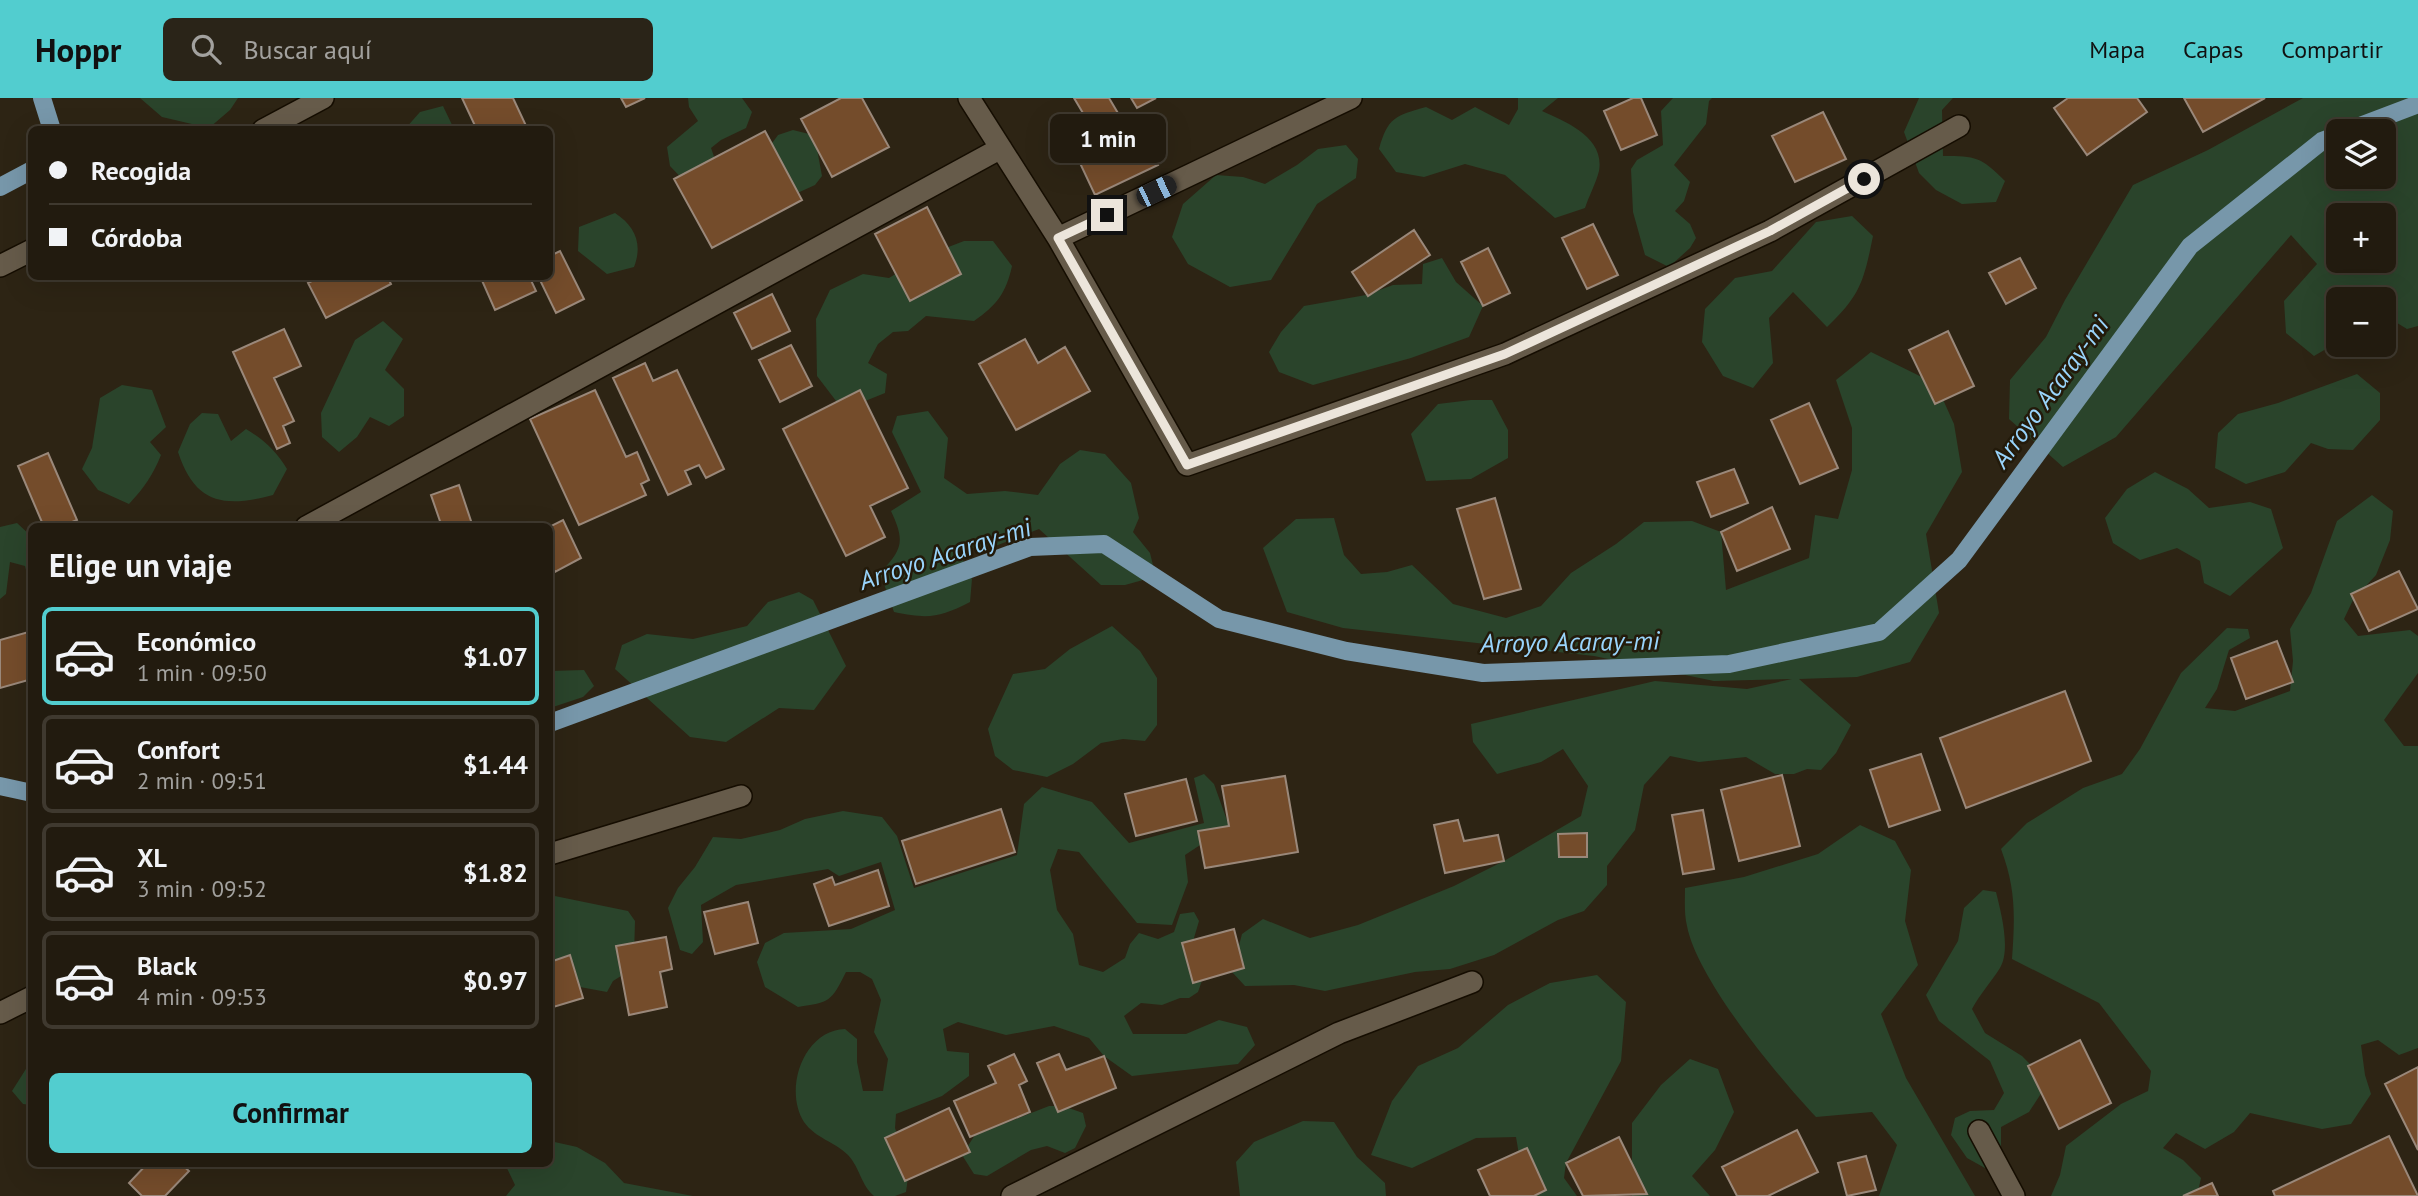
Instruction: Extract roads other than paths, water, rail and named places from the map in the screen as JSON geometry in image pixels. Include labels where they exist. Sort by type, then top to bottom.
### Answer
[{"type":"street","points":[[270,126],[323,98]]},
{"type":"street","points":[[969,98],[1058,238],[1187,465],[1505,354],[1770,231],[1959,126]]},
{"type":"street","points":[[1058,238],[1351,98]]},
{"type":"street","points":[[313,523],[1001,148]]},
{"type":"street","points":[[0,266],[28,252]]},
{"type":"street","points":[[553,853],[741,796]]},
{"type":"street","points":[[1012,1196],[1339,1033],[1472,982]]},
{"type":"street","points":[[0,1013],[28,999]]},
{"type":"street","points":[[1979,1132],[2014,1196]]},
{"type":"waterway","name":"Arroyo Acaray-mi","points":[[42,98],[51,126]]},
{"type":"waterway","name":"Arroyo Acaray-mi","points":[[2379,119],[2418,104]]},
{"type":"waterway","name":"Arroyo Acaray-mi","points":[[553,722],[1030,547],[1104,544],[1219,619],[1346,651],[1483,673],[1729,664],[1879,632],[1959,560],[2190,246],[2326,140]]},
{"type":"waterway","name":"Arroyo Acaray-mi","points":[[0,187],[28,172]]},
{"type":"waterway","name":"Arroyo Acaray-mi","points":[[0,786],[28,792]]}]
